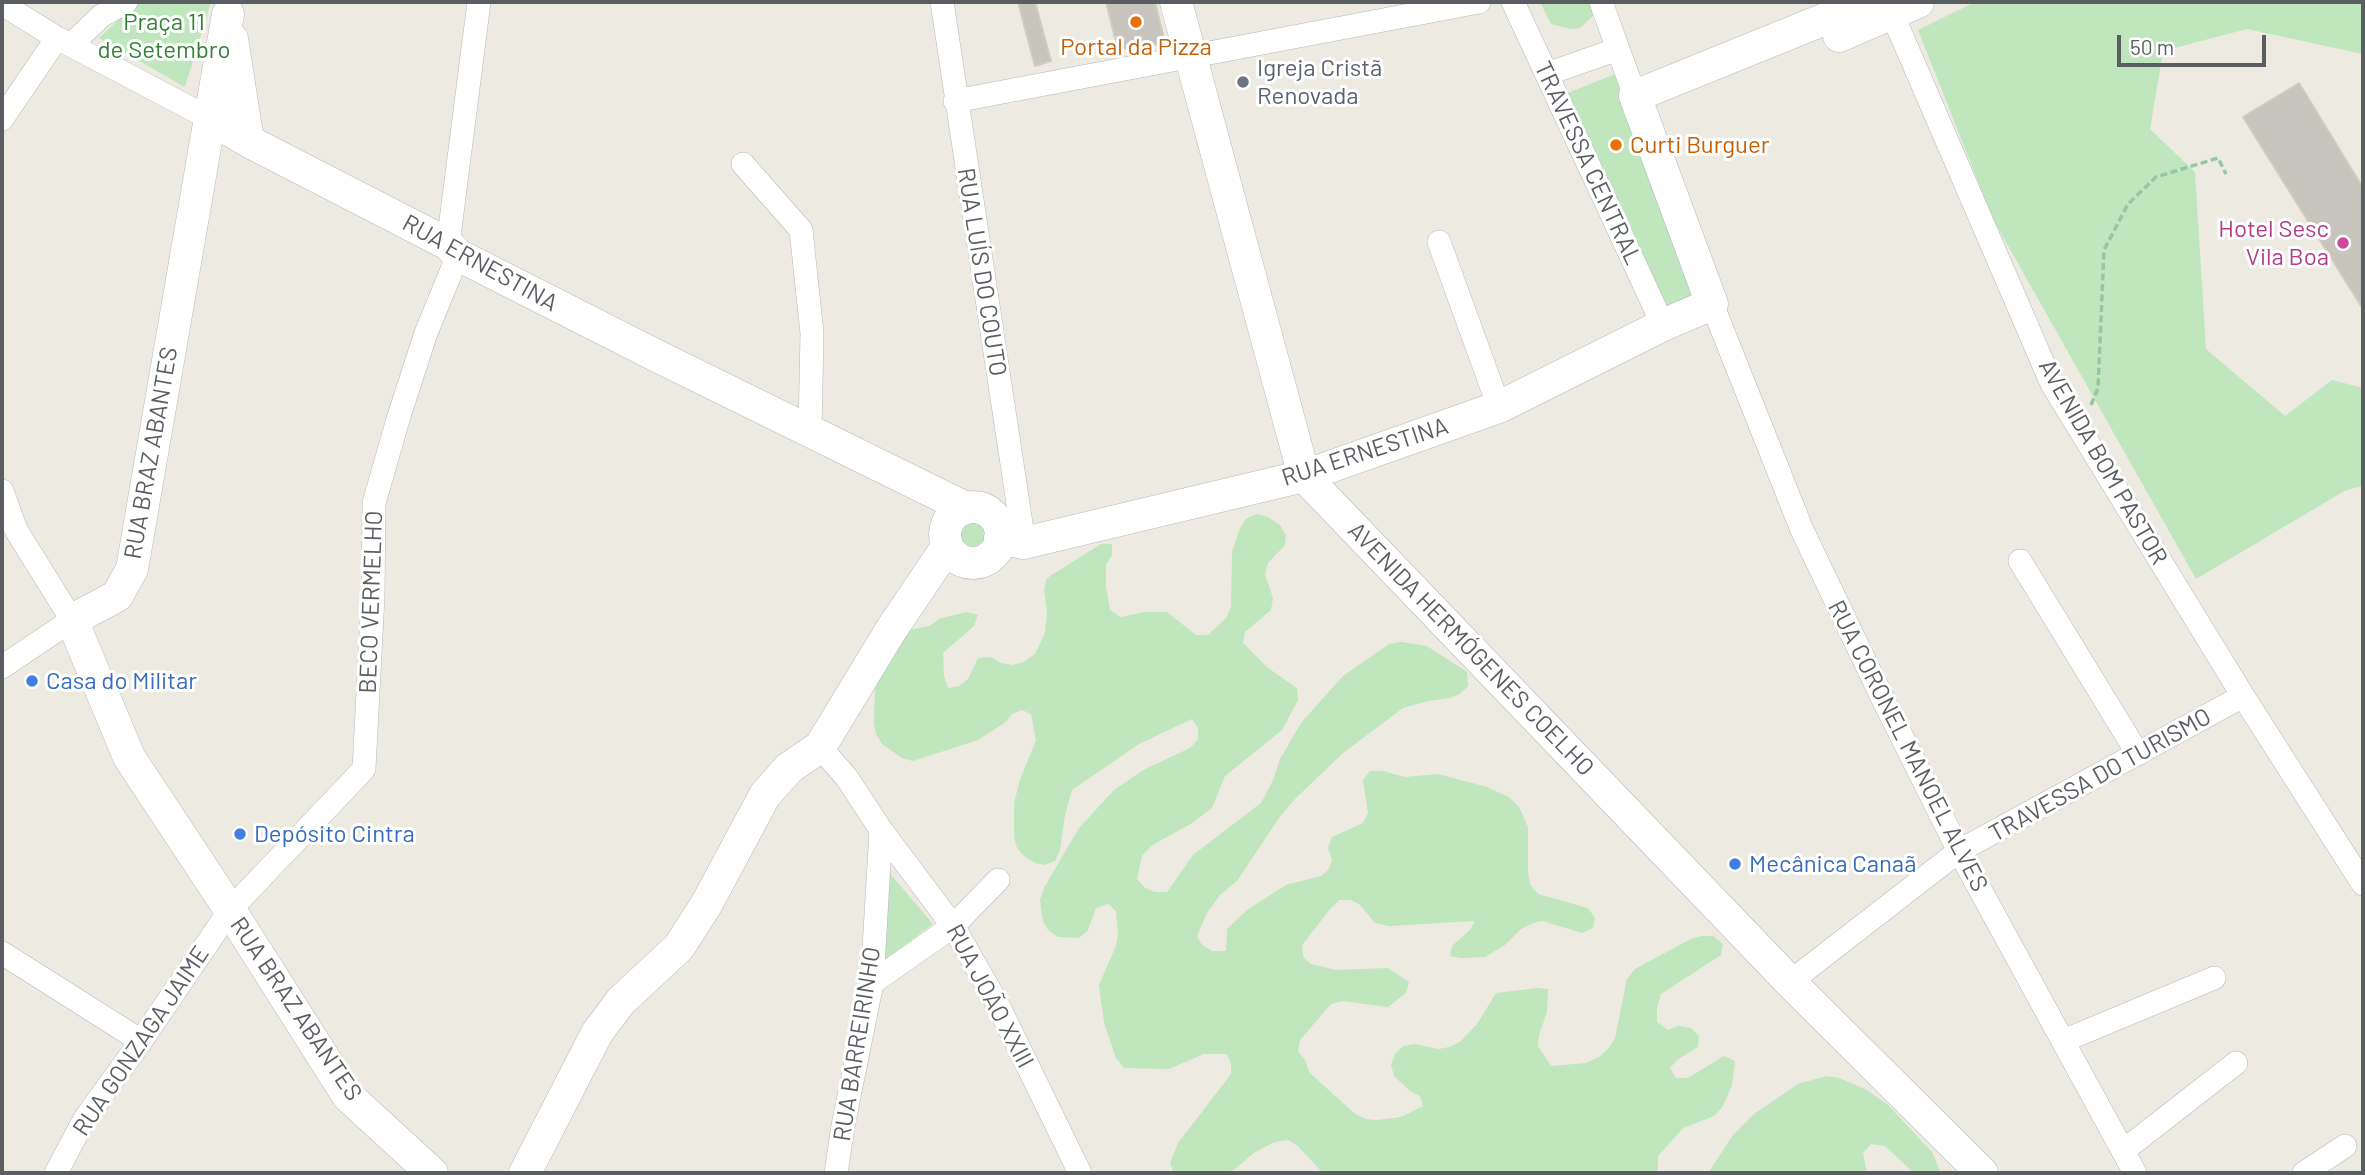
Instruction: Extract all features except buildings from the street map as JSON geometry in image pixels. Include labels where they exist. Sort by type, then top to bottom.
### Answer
[{"type":"street","points":[[2,119],[64,41],[126,2]]},
{"type":"street","name":"BECO VERMELHO","points":[[230,910],[364,769],[373,596],[374,503],[453,250],[479,2]]},
{"type":"street","name":"RUA LUÍS DO COUTO","points":[[942,2],[1012,540]]},
{"type":"street","name":"AVENIDA HERMÓGENES COELHO","points":[[1176,2],[1304,476],[1790,982],[1982,1173]]},
{"type":"street","points":[[956,101],[1479,2]]},
{"type":"street","name":"TRAVESSA CENTRAL","points":[[1513,2],[1663,325]]},
{"type":"street","points":[[1601,2],[1712,304]]},
{"type":"street","name":"RUA ERNESTINA","points":[[2,4],[64,41],[453,250],[966,508]]},
{"type":"street","points":[[1639,105],[1891,5]]},
{"type":"street","name":"AVENIDA BOM PASTOR","points":[[1891,5],[2052,384],[2243,696],[2363,884]]},
{"type":"street","points":[[228,8],[248,141]]},
{"type":"street","name":"RUA BRAZ ABANTES","points":[[228,8],[132,569],[117,596],[72,620],[129,757],[348,1096],[432,1173]]},
{"type":"street","points":[[1547,74],[1618,49]]},
{"type":"street","points":[[743,164],[801,230],[812,333],[810,431]]},
{"type":"street","points":[[1439,242],[1499,407]]},
{"type":"street","name":"RUA ERNESTINA","points":[[1012,540],[1304,476],[1499,407],[1663,325],[1712,304]]},
{"type":"street","name":"RUA CORONEL MANOEL ALVES","points":[[1712,304],[1802,530],[1959,851],[2135,1173]]},
{"type":"street","points":[[2,491],[16,530],[72,620],[2,667]]},
{"type":"street","points":[[966,508],[982,508],[995,517],[1012,540],[990,558],[975,564],[958,560],[947,547],[945,531],[952,516],[966,508]]},
{"type":"street","points":[[525,1173],[597,1033],[621,1001],[679,947],[706,905],[765,795],[789,768],[820,747],[891,630],[947,547]]},
{"type":"street","points":[[2020,561],[2138,754]]},
{"type":"street","name":"TRAVESSA DO TURISMO","points":[[1790,982],[1959,851],[2243,696]]},
{"type":"street","name":"RUA JOÃO XXIII","points":[[820,747],[847,778],[881,830],[953,926],[997,1003],[1080,1173]]},
{"type":"street","name":"RUA BARREIRINHO","points":[[836,1173],[872,983],[881,830]]},
{"type":"street","points":[[872,983],[953,926],[998,880]]},
{"type":"street","name":"RUA GONZAGA JAIME","points":[[56,1173],[84,1120],[230,910]]},
{"type":"street","points":[[2,953],[141,1041]]},
{"type":"street","points":[[2063,1041],[2214,978]]},
{"type":"street","points":[[2123,1151],[2235,1063]]},
{"type":"street","points":[[2304,1173],[2345,1146]]},
{"type":"path","points":[[2080,429],[2098,388],[2104,250],[2128,204],[2156,177],[2218,158],[2226,174]]},
{"type":"green space","name":"Praça 11 de Setembro","points":[[145,2],[211,2],[185,87],[99,38],[133,6]]},
{"type":"green space","points":[[1540,2],[1593,2],[1596,13],[1580,28],[1570,29],[1551,24]]},
{"type":"green space","points":[[1975,2],[2363,2],[2363,54],[2247,29],[2163,51],[2150,129],[2195,172],[2206,349],[2285,416],[2332,380],[2363,388],[2363,486],[2346,490],[2196,579],[1993,219],[1918,30]]},
{"type":"green space","points":[[1615,74],[1700,300],[1668,314],[1568,93]]},
{"type":"green space","points":[[1257,514],[1280,525],[1286,535],[1285,545],[1268,563],[1265,574],[1273,598],[1271,610],[1245,632],[1243,643],[1268,668],[1297,688],[1298,700],[1282,730],[1225,776],[1212,808],[1192,823],[1151,846],[1142,856],[1137,879],[1145,888],[1155,892],[1167,892],[1193,855],[1261,803],[1280,759],[1301,723],[1343,676],[1389,644],[1401,642],[1427,646],[1467,672],[1468,686],[1460,694],[1450,698],[1403,708],[1343,753],[1279,818],[1237,881],[1220,895],[1207,913],[1197,936],[1202,945],[1212,951],[1226,951],[1227,929],[1247,910],[1286,885],[1321,876],[1329,869],[1332,859],[1328,848],[1332,837],[1363,823],[1368,813],[1363,780],[1370,771],[1383,771],[1405,777],[1438,774],[1487,787],[1509,797],[1519,807],[1528,827],[1530,884],[1538,894],[1588,908],[1595,918],[1593,928],[1582,933],[1543,921],[1533,923],[1485,957],[1461,958],[1450,956],[1452,946],[1470,930],[1475,921],[1389,926],[1375,923],[1360,905],[1351,900],[1339,900],[1302,945],[1303,957],[1311,964],[1336,970],[1388,968],[1409,982],[1406,993],[1388,1007],[1342,1001],[1331,1004],[1300,1040],[1298,1051],[1309,1072],[1355,1114],[1377,1120],[1401,1117],[1423,1106],[1420,1096],[1410,1091],[1394,1076],[1391,1065],[1395,1054],[1403,1046],[1415,1044],[1438,1049],[1450,1047],[1461,1041],[1477,1024],[1496,993],[1548,989],[1547,1012],[1538,1046],[1551,1066],[1586,1063],[1599,1057],[1615,1038],[1627,979],[1635,969],[1691,939],[1713,936],[1723,944],[1721,955],[1661,994],[1657,1022],[1668,1030],[1678,1026],[1691,1028],[1699,1036],[1698,1047],[1677,1060],[1670,1068],[1676,1078],[1688,1078],[1724,1056],[1735,1061],[1732,1085],[1723,1106],[1714,1116],[1683,1128],[1658,1156],[1658,1173],[1323,1173],[1298,1146],[1288,1140],[1275,1142],[1255,1152],[1235,1169],[1224,1173],[1174,1173],[1170,1163],[1178,1143],[1231,1074],[1227,1054],[1204,1054],[1169,1069],[1124,1068],[1116,1058],[1104,1023],[1099,985],[1116,946],[1116,911],[1108,904],[1096,908],[1088,930],[1079,938],[1058,937],[1048,930],[1043,921],[1040,900],[1044,888],[1079,828],[1114,790],[1145,769],[1190,748],[1198,739],[1198,728],[1192,719],[1139,744],[1072,790],[1060,850],[1055,861],[1045,865],[1035,863],[1024,856],[1017,848],[1014,837],[1014,803],[1036,740],[1031,714],[1022,710],[1012,714],[1006,722],[978,740],[913,761],[902,758],[882,744],[876,734],[875,687],[898,632],[930,626],[939,619],[966,612],[978,615],[974,626],[943,653],[944,676],[948,688],[959,686],[968,679],[978,658],[990,657],[1012,665],[1024,662],[1035,654],[1045,633],[1047,611],[1044,589],[1047,578],[1101,544],[1112,544],[1112,555],[1106,565],[1110,610],[1121,617],[1144,612],[1167,612],[1196,635],[1208,635],[1226,618],[1231,607],[1232,552],[1240,528],[1246,519]]},
{"type":"green space","points":[[970,518],[981,522],[985,533],[981,544],[970,548],[959,544],[955,533],[959,522]]},
{"type":"green space","points":[[886,869],[933,924],[879,964]]},
{"type":"green space","points":[[1826,1076],[1839,1078],[1865,1089],[1888,1105],[1932,1152],[1941,1173],[1914,1173],[1885,1146],[1871,1144],[1863,1153],[1867,1173],[1708,1173],[1733,1135],[1754,1114],[1798,1084]]},
{"type":"place","name":"Portal da Pizza","points":[[1136,22]]},
{"type":"place","name":"Igreja Cristã Renovada","points":[[1243,82]]},
{"type":"place","name":"Curti Burguer","points":[[1616,145]]},
{"type":"place","name":"Hotel Sesc Vila Boa","points":[[2343,243]]},
{"type":"place","name":"Casa do Militar","points":[[32,681]]},
{"type":"place","name":"Depósito Cintra","points":[[240,834]]},
{"type":"place","name":"Mecânica Canaã","points":[[1735,864]]}]
